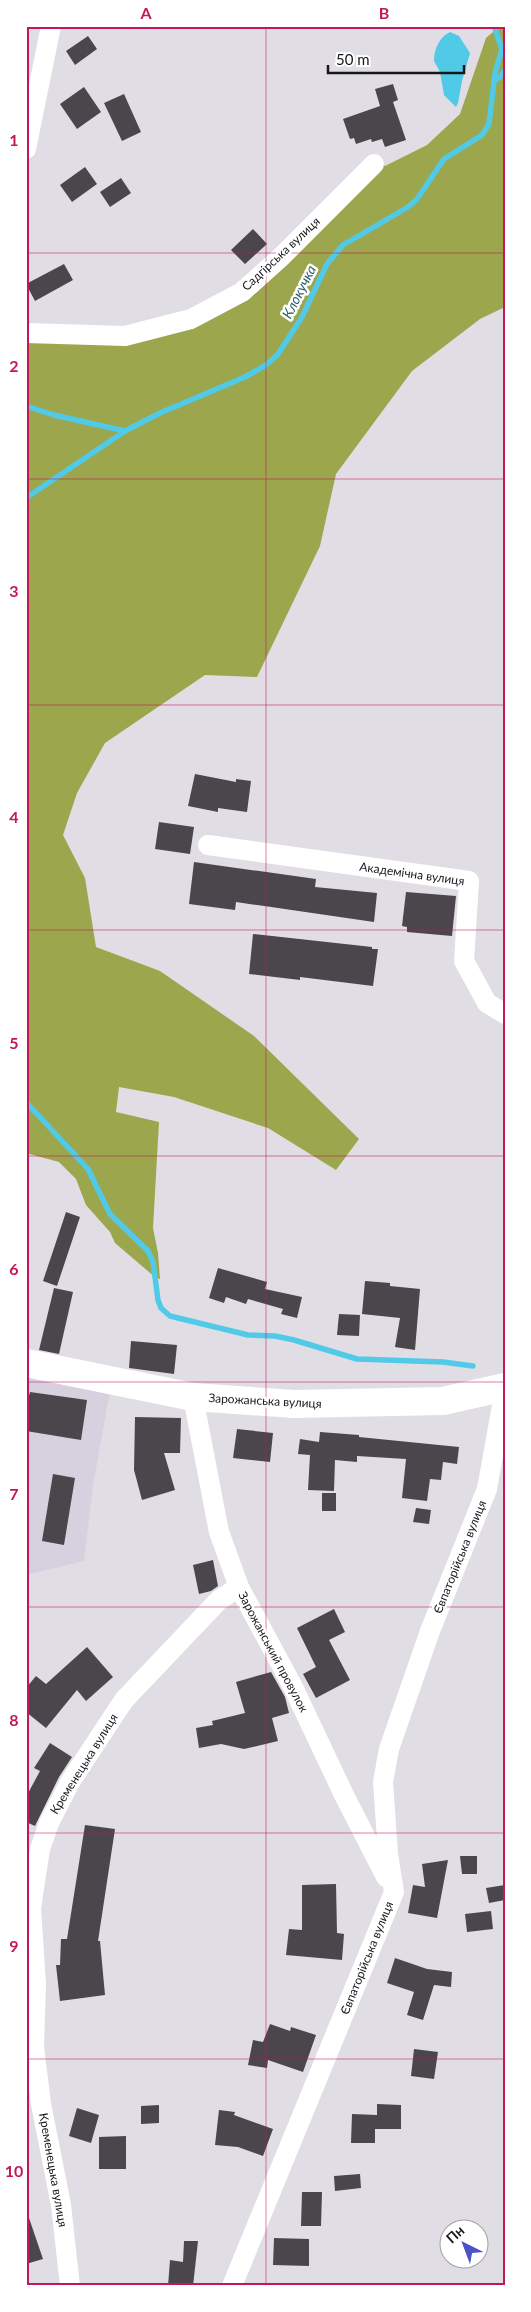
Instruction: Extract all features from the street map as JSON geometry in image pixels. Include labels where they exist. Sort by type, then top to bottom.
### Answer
[{"type":"street","points":[[26,149],[51,26]]},
{"type":"street","name":"Садгірська вулиця","points":[[26,332],[125,336],[192,319],[242,292],[282,256],[374,164]]},
{"type":"street","name":"Академічна вулиця","points":[[208,845],[470,882],[464,961],[487,1002],[505,1014]]},
{"type":"street","name":"Зарожанська вулиця","points":[[26,1364],[193,1397],[294,1404],[444,1401],[505,1388]]},
{"type":"street","name":"Євпаторійська вулиця","points":[[232,2286],[394,1892],[388,1854],[383,1782],[389,1749],[430,1630],[487,1489],[505,1388]]},
{"type":"street","name":"Зарожанський провулок","points":[[193,1397],[219,1532],[239,1586],[292,1685],[344,1795],[394,1892]]},
{"type":"street","name":"Кременецька вулиця","points":[[70,2286],[61,2205],[40,2104],[34,2047],[36,1984],[30,1908],[40,1849],[48,1822],[70,1782],[124,1700],[219,1600],[239,1586]]},
{"type":"shaded area","points":[[26,1365],[111,1385],[93,1486],[84,1561],[26,1575]]},
{"type":"green space","points":[[500,26],[505,26],[505,307],[480,319],[412,371],[336,474],[320,546],[257,677],[205,675],[105,743],[77,793],[63,835],[85,878],[96,947],[160,971],[254,1036],[359,1139],[336,1170],[268,1128],[174,1097],[119,1087],[116,1112],[159,1122],[153,1228],[158,1253],[160,1279],[156,1278],[115,1243],[110,1232],[86,1205],[76,1179],[59,1162],[26,1153],[26,331],[125,334],[241,290],[375,159],[385,166],[427,145],[460,114],[486,38]]},
{"type":"water","points":[[450,32],[459,36],[470,53],[456,107],[444,95],[440,72],[434,61],[438,44]]},
{"type":"building","points":[[88,36],[97,49],[75,65],[66,51]]},
{"type":"building","points":[[393,84],[398,100],[393,102],[406,140],[385,147],[382,139],[372,142],[371,139],[356,144],[354,138],[350,139],[343,119],[380,106],[375,89]]},
{"type":"building","points":[[84,87],[101,112],[77,129],[60,104]]},
{"type":"building","points":[[124,94],[141,132],[122,141],[104,103]]},
{"type":"building","points":[[85,167],[97,184],[72,202],[60,185]]},
{"type":"building","points":[[121,178],[131,193],[110,207],[100,192]]},
{"type":"building","points":[[253,229],[267,244],[245,264],[231,250]]},
{"type":"building","points":[[64,264],[73,280],[35,301],[26,284]]},
{"type":"building","points":[[195,774],[236,782],[236,779],[251,781],[247,812],[218,808],[218,812],[188,806]]},
{"type":"building","points":[[159,822],[194,827],[190,854],[155,849]]},
{"type":"building","points":[[194,862],[316,879],[315,887],[377,893],[374,922],[236,902],[235,910],[189,904]]},
{"type":"building","points":[[406,892],[456,896],[452,936],[407,932],[407,927],[402,926]]},
{"type":"building","points":[[253,934],[378,949],[373,986],[300,977],[300,980],[249,974]]},
{"type":"building","points":[[66,1212],[80,1217],[57,1286],[43,1281]]},
{"type":"building","points":[[218,1268],[267,1282],[265,1289],[302,1297],[297,1318],[281,1314],[283,1309],[248,1299],[246,1304],[226,1297],[224,1303],[209,1298]]},
{"type":"building","points":[[365,1281],[390,1283],[390,1286],[420,1289],[415,1350],[395,1347],[400,1318],[362,1314]]},
{"type":"building","points":[[54,1288],[73,1292],[59,1354],[39,1350]]},
{"type":"building","points":[[339,1314],[360,1315],[359,1336],[337,1335]]},
{"type":"building","points":[[131,1341],[177,1345],[174,1374],[129,1368]]},
{"type":"building","points":[[30,1392],[87,1400],[81,1440],[26,1431],[26,1407]]},
{"type":"building","points":[[135,1417],[181,1418],[180,1453],[164,1453],[175,1490],[142,1500],[134,1470]]},
{"type":"building","points":[[237,1429],[273,1433],[270,1462],[233,1458]]},
{"type":"building","points":[[320,1432],[459,1447],[457,1464],[443,1462],[441,1480],[430,1479],[427,1501],[402,1498],[406,1459],[357,1456],[357,1462],[335,1460],[334,1491],[308,1490],[310,1455],[298,1454],[300,1439],[319,1442]]},
{"type":"building","points":[[53,1474],[75,1478],[64,1545],[42,1541]]},
{"type":"building","points":[[322,1493],[336,1493],[336,1511],[322,1511]]},
{"type":"building","points":[[416,1508],[431,1510],[429,1524],[413,1522]]},
{"type":"building","points":[[213,1560],[218,1586],[211,1591],[199,1594],[193,1565]]},
{"type":"building","points":[[334,1609],[345,1632],[329,1640],[350,1680],[316,1698],[303,1674],[316,1667],[297,1628]]},
{"type":"building","points":[[87,1647],[113,1677],[86,1701],[77,1690],[46,1728],[26,1712],[26,1688],[36,1676],[46,1684]]},
{"type":"building","points":[[271,1672],[285,1697],[289,1713],[272,1718],[278,1741],[244,1749],[221,1744],[199,1748],[196,1728],[213,1725],[212,1721],[245,1713],[236,1682]]},
{"type":"building","points":[[50,1743],[72,1757],[59,1777],[35,1826],[26,1822],[26,1797],[40,1771],[34,1768]]},
{"type":"building","points":[[85,1825],[115,1829],[98,1941],[100,1941],[105,1995],[60,2001],[56,1965],[60,1965],[61,1939],[67,1939]]},
{"type":"building","points":[[460,1856],[477,1856],[477,1874],[462,1874]]},
{"type":"building","points":[[448,1860],[437,1918],[408,1913],[413,1885],[425,1887],[422,1864]]},
{"type":"building","points":[[336,1884],[337,1933],[344,1934],[342,1960],[286,1955],[289,1929],[302,1930],[302,1885]]},
{"type":"building","points":[[505,1885],[505,1900],[489,1903],[486,1888]]},
{"type":"building","points":[[491,1911],[493,1929],[467,1932],[465,1914]]},
{"type":"building","points":[[395,1958],[427,1969],[452,1972],[451,1987],[434,1985],[423,2020],[407,2015],[414,1992],[387,1983]]},
{"type":"building","points":[[270,2024],[290,2031],[291,2027],[316,2035],[303,2072],[268,2060],[267,2068],[248,2065],[253,2040],[263,2042]]},
{"type":"building","points":[[414,2049],[438,2052],[434,2079],[411,2076]]},
{"type":"building","points":[[377,2104],[401,2105],[401,2129],[375,2129],[375,2143],[351,2143],[352,2114],[377,2115]]},
{"type":"building","points":[[159,2105],[159,2123],[141,2124],[141,2106]]},
{"type":"building","points":[[77,2108],[99,2115],[91,2143],[69,2136]]},
{"type":"building","points":[[219,2110],[235,2112],[234,2115],[273,2129],[263,2156],[238,2147],[215,2145]]},
{"type":"building","points":[[126,2136],[126,2169],[99,2169],[99,2137]]},
{"type":"building","points":[[360,2174],[361,2188],[335,2191],[334,2176]]},
{"type":"building","points":[[302,2192],[322,2192],[321,2226],[301,2226]]},
{"type":"building","points":[[26,2218],[29,2218],[43,2259],[26,2264]]},
{"type":"building","points":[[274,2238],[309,2239],[309,2266],[273,2265]]},
{"type":"building","points":[[184,2241],[198,2241],[193,2286],[168,2286],[170,2260],[183,2262]]},
{"type":"waterway","name":"Клокучка","points":[[26,498],[125,431],[160,413],[245,377],[266,365],[278,354],[302,317],[327,264],[343,245],[408,207],[417,199],[444,159],[482,135],[489,124],[495,73],[502,49],[494,26]]},
{"type":"waterway","points":[[494,81],[505,70]]},
{"type":"waterway","points":[[26,406],[54,415],[125,431]]},
{"type":"waterway","points":[[26,1102],[88,1169],[110,1214],[148,1251],[153,1262],[158,1300],[161,1308],[170,1316],[248,1335],[275,1336],[294,1340],[357,1359],[443,1362],[473,1366]]}]
